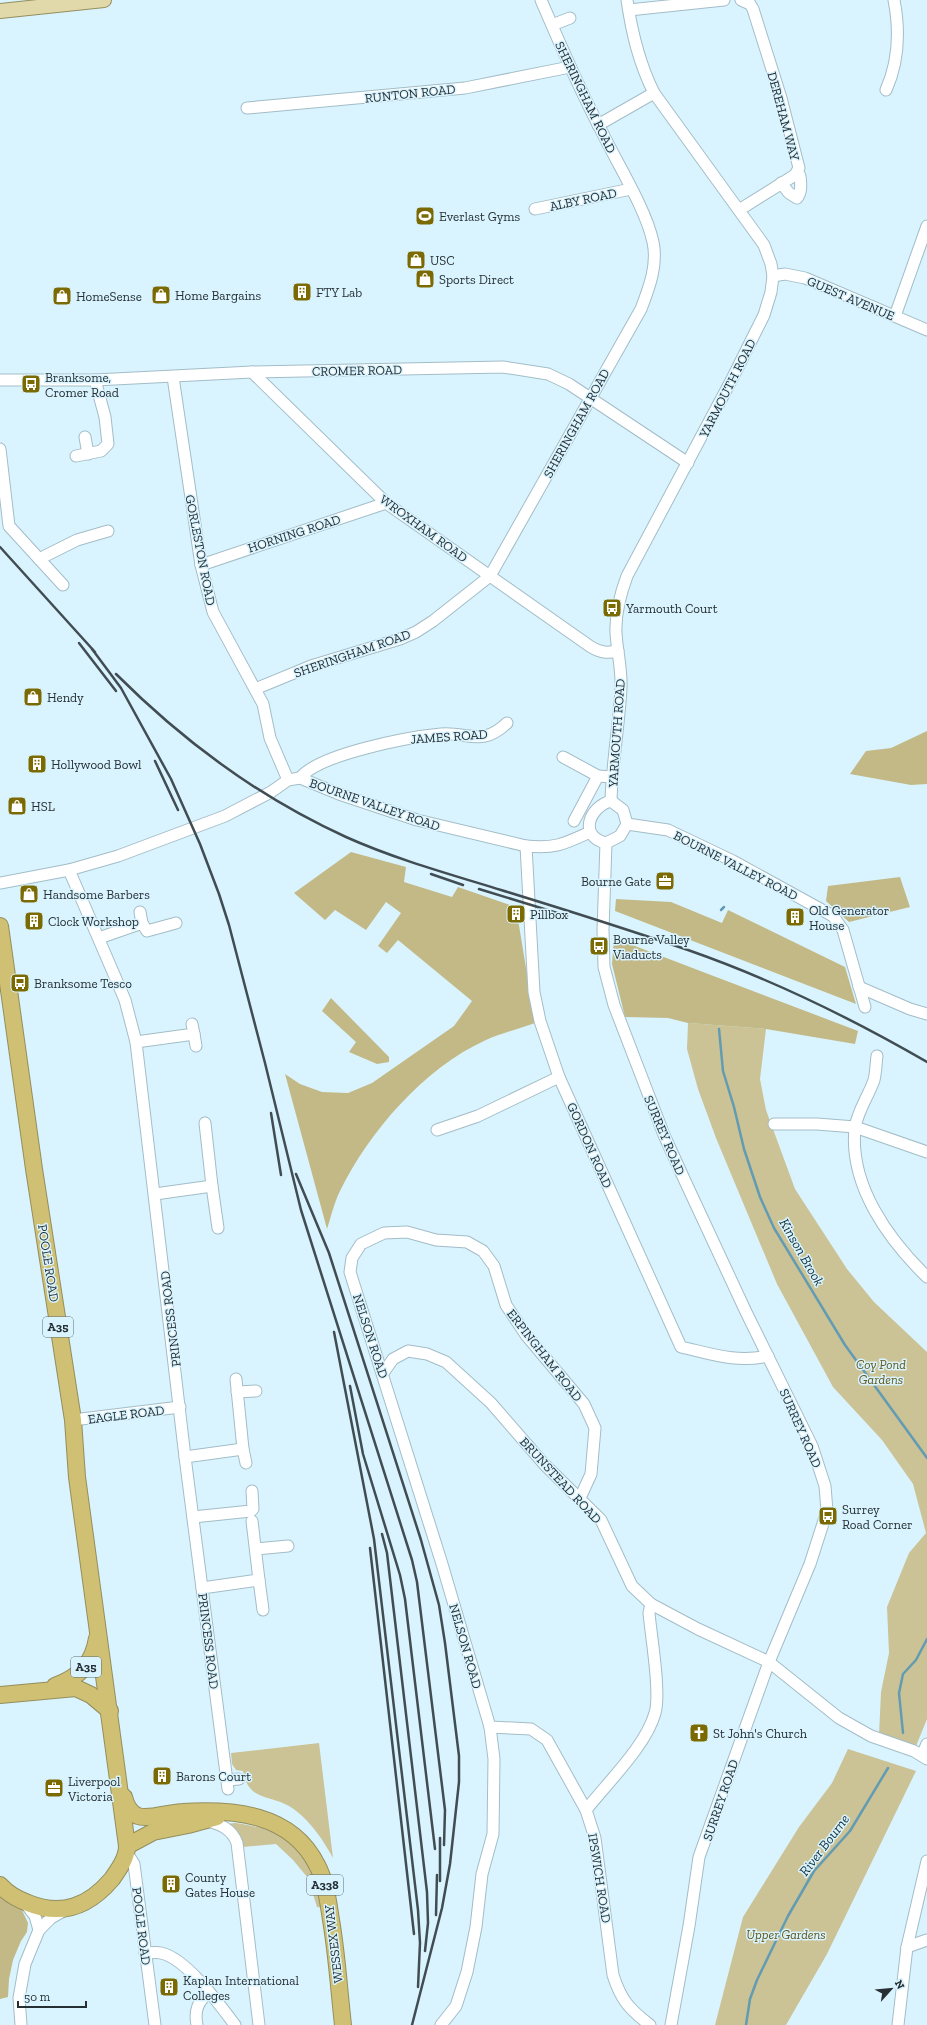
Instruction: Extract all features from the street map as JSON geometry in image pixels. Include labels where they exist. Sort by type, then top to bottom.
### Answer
[{"type":"highway","name":"POOLE ROAD","points":[[0,926],[33,1162],[73,1420],[77,1477],[99,1624],[110,1711]]},
{"type":"highway","name":"POOLE ROAD","points":[[46,1690],[82,1672],[90,1662],[95,1649],[99,1624]]},
{"type":"highway","name":"A35","points":[[0,1695],[76,1688],[84,1690],[100,1701],[110,1711],[121,1788],[127,1850]]},
{"type":"highway","name":"A338","points":[[121,1788],[126,1805],[137,1816],[182,1812],[227,1813]]},
{"type":"highway","name":"WESSEX WAY","points":[[127,1850],[153,1832],[205,1821],[227,1813],[253,1815],[283,1827],[301,1842],[316,1863],[325,1886],[329,1902],[344,2025]]},
{"type":"highway","points":[[8,1893],[46,1909],[67,1909],[88,1900],[99,1892],[118,1871],[127,1850]]},
{"type":"main road","points":[[0,11],[104,0]]},
{"type":"street","name":"SHERINGHAM ROAD","points":[[255,689],[311,666],[409,635],[433,621],[490,576],[640,309],[649,290],[654,266],[653,242],[645,217],[598,126],[541,0]]},
{"type":"street","points":[[628,5],[724,0]]},
{"type":"street","name":"DEREHAM WAY","points":[[739,210],[795,174],[798,168],[781,98],[753,9],[750,4],[741,0]]},
{"type":"street","points":[[886,90],[890,80],[899,33],[894,0]]},
{"type":"street","name":"YARMOUTH ROAD","points":[[611,801],[621,686],[616,632],[618,608],[627,576],[750,345],[764,315],[771,292],[773,276],[771,264],[764,245],[654,93],[642,69],[628,5]]},
{"type":"street","name":"SHERINGHAM ROAD","points":[[552,25],[570,18]]},
{"type":"street","name":"RUNTON ROAD","points":[[248,108],[465,88],[570,67]]},
{"type":"street","points":[[598,126],[654,93]]},
{"type":"street","points":[[781,183],[789,194],[798,198],[801,182],[800,176],[795,174]]},
{"type":"street","name":"ALBY ROAD","points":[[535,209],[631,189]]},
{"type":"street","points":[[895,316],[927,226]]},
{"type":"street","name":"GUEST AVENUE","points":[[773,276],[785,274],[805,278],[927,330]]},
{"type":"street","name":"CROMER ROAD","points":[[0,380],[95,380],[252,372],[503,367],[548,374],[569,384],[688,463]]},
{"type":"street","name":"WROXHAM ROAD","points":[[252,372],[386,503],[598,651],[608,653],[618,651]]},
{"type":"street","name":"GORLESTON ROAD","points":[[172,377],[201,565],[213,612],[255,689],[266,715],[273,748],[288,780]]},
{"type":"street","points":[[76,456],[101,451],[108,444],[105,417],[95,380]]},
{"type":"street","points":[[85,437],[88,454]]},
{"type":"street","points":[[0,449],[9,526],[63,585]]},
{"type":"street","name":"HORNING ROAD","points":[[201,565],[386,503]]},
{"type":"street","points":[[39,559],[77,540],[108,531]]},
{"type":"street","name":"JAMES ROAD","points":[[300,778],[304,773],[336,758],[381,743],[444,734],[488,737],[507,723]]},
{"type":"street","points":[[563,757],[598,776],[612,776]]},
{"type":"street","points":[[574,821],[598,776]]},
{"type":"street","name":"BOURNE VALLEY ROAD","points":[[0,883],[69,870],[118,856],[226,816],[271,792],[288,780],[300,778],[417,820],[526,846],[544,848],[561,846],[590,832]]},
{"type":"street","points":[[611,801],[623,810],[627,824],[620,836],[606,843],[594,839],[590,832],[589,824],[592,816],[602,804],[611,801]]},
{"type":"street","name":"BOURNE VALLEY ROAD","points":[[627,824],[668,830],[733,861],[833,916],[839,922],[843,930],[859,987]]},
{"type":"street","name":"SURREY ROAD","points":[[606,843],[603,930],[604,967],[614,1004],[664,1135],[812,1446],[825,1486],[827,1511],[810,1564],[769,1662],[699,1857],[689,1926],[671,2025]]},
{"type":"street","name":"GORDON ROAD","points":[[526,846],[534,992],[540,1021],[559,1077],[681,1347],[734,1359],[750,1360],[768,1356]]},
{"type":"street","name":"PRINCESS ROAD","points":[[69,870],[126,1000],[136,1042],[227,1785],[239,1779]]},
{"type":"street","name":"BOURNE VALLEY ROAD","points":[[0,878],[31,877]]},
{"type":"street","points":[[100,938],[141,917],[147,931],[176,923]]},
{"type":"street","points":[[859,987],[865,1008]]},
{"type":"street","points":[[859,987],[910,1009],[927,1014]]},
{"type":"street","points":[[136,1042],[194,1035]]},
{"type":"street","points":[[877,1056],[874,1079],[855,1126],[854,1156],[866,1192],[879,1220],[896,1244],[927,1277]]},
{"type":"street","points":[[437,1130],[478,1116],[559,1077]]},
{"type":"street","points":[[205,1123],[218,1228]]},
{"type":"street","points":[[774,1124],[855,1126],[927,1152]]},
{"type":"street","points":[[155,1194],[212,1186]]},
{"type":"street","name":"ERPINGHAM ROAD","points":[[350,1272],[352,1258],[361,1244],[384,1233],[407,1232],[436,1240],[467,1242],[483,1251],[494,1266],[506,1306],[526,1335],[584,1404],[595,1428],[591,1474],[580,1498]]},
{"type":"street","name":"NELSON ROAD","points":[[350,1272],[383,1373],[490,1727],[494,1759],[493,1834],[482,1874],[476,1927],[468,1972],[456,2006],[441,2025]]},
{"type":"street","name":"BRUNSTEAD ROAD","points":[[383,1373],[393,1359],[408,1351],[427,1354],[446,1362],[491,1403],[544,1464],[601,1520],[632,1586],[651,1604],[698,1629],[769,1662],[839,1718],[871,1736],[925,1757]]},
{"type":"street","points":[[236,1379],[243,1449],[246,1463]]},
{"type":"street","points":[[237,1392],[256,1391]]},
{"type":"street","name":"EAGLE ROAD","points":[[73,1420],[180,1407]]},
{"type":"street","points":[[186,1457],[243,1449]]},
{"type":"street","points":[[193,1517],[251,1511],[253,1508],[252,1491]]},
{"type":"street","points":[[252,1521],[263,1610]]},
{"type":"street","points":[[256,1549],[288,1546]]},
{"type":"street","points":[[202,1588],[259,1580]]},
{"type":"street","points":[[586,1810],[644,1738],[656,1712],[656,1684],[649,1613],[651,1604]]},
{"type":"street","name":"IPSWICH ROAD","points":[[490,1727],[531,1729],[547,1740],[586,1810],[595,1838],[610,1948],[612,1974],[619,1994],[634,2013],[650,2025]]},
{"type":"street","points":[[925,1757],[927,1744]]},
{"type":"street","points":[[205,1821],[218,1823],[230,1831],[238,1843],[259,2025]]},
{"type":"street","name":"POOLE ROAD","points":[[127,1850],[134,1864],[155,2025]]},
{"type":"street","points":[[898,2025],[907,1947],[927,1861]]},
{"type":"street","points":[[8,1893],[31,1908],[39,1930]]},
{"type":"street","points":[[21,2025],[19,2011],[20,1986],[25,1964],[39,1930],[51,1918],[67,1909]]},
{"type":"street","points":[[907,1947],[927,1940]]},
{"type":"street","points":[[145,1953],[161,1953],[171,1957],[191,1973],[209,1992],[235,2025]]},
{"type":"street","points":[[196,2025],[196,2008],[209,1992]]},
{"type":"green space","name":"Coy Pond Gardens","points":[[688,1023],[766,1029],[760,1079],[766,1110],[795,1189],[847,1269],[874,1302],[927,1352],[927,1719],[916,1746],[879,1735],[881,1692],[889,1653],[887,1607],[909,1553],[926,1533],[913,1484],[882,1440],[833,1387],[777,1284],[716,1138],[698,1089],[687,1049]]},
{"type":"green space","points":[[319,1743],[333,1858],[317,1832],[307,1820],[287,1805],[256,1793],[251,1789],[246,1781],[243,1771],[236,1770],[232,1764],[231,1753]]},
{"type":"green space","name":"Upper Gardens","points":[[848,1749],[916,1771],[827,1954],[786,2025],[715,2025],[743,1917],[799,1827],[832,1783]]},
{"type":"green space","points":[[235,1823],[272,1832],[286,1839],[296,1848],[305,1859],[312,1873],[325,1908],[317,1907],[308,1878],[293,1860],[276,1844],[243,1847],[226,1824]]},
{"type":"shaded area","points":[[927,731],[927,784],[911,785],[850,774],[866,751],[891,748]]},
{"type":"shaded area","points":[[351,852],[406,867],[404,882],[452,897],[458,887],[516,907],[535,1023],[486,1040],[463,1052],[441,1067],[420,1085],[401,1104],[366,1146],[338,1196],[327,1229],[285,1074],[300,1084],[322,1092],[348,1093],[372,1083],[454,1026],[472,1001],[398,940],[387,953],[378,946],[401,913],[386,902],[366,930],[335,910],[325,920],[294,893]]},
{"type":"shaded area","points":[[900,877],[910,907],[849,922],[826,901],[828,886]]},
{"type":"shaded area","points":[[616,899],[671,902],[722,923],[728,910],[845,967],[856,1004],[615,911]]},
{"type":"shaded area","points":[[614,938],[858,1031],[855,1044],[766,1029],[688,1023],[668,1018],[625,1017],[612,964]]},
{"type":"shaded area","points":[[331,998],[389,1057],[389,1062],[377,1064],[349,1052],[356,1042],[322,1011]]},
{"type":"shaded area","points":[[0,1896],[21,1908],[28,1923],[27,1932],[21,1941],[13,1960],[9,1979],[8,1997],[0,1999]]},
{"type":"waterway","name":"Kinson Brook","points":[[721,910],[724,907]]},
{"type":"waterway","name":"Kinson Brook","points":[[719,1029],[723,1071],[734,1107],[744,1149],[760,1197],[774,1228],[845,1345],[927,1458]]},
{"type":"waterway","name":"River Bourne","points":[[903,1733],[899,1693],[903,1674],[916,1660],[927,1639]]},
{"type":"waterway","name":"River Bourne","points":[[746,2025],[750,1999],[757,1980],[788,1916],[814,1871],[850,1831],[888,1768]]},
{"type":"railway","points":[[0,547],[95,652]]},
{"type":"railway","points":[[79,643],[116,691]]},
{"type":"railway","points":[[92,649],[121,688],[171,779],[200,844],[229,925],[301,1210],[412,1560],[417,1582],[445,1810],[444,1845]]},
{"type":"railway","points":[[116,674],[168,722],[224,766],[253,786],[314,822],[365,845],[422,866],[548,904],[719,961],[810,1000],[927,1062]]},
{"type":"railway","points":[[155,761],[178,810]]},
{"type":"railway","points":[[431,874],[463,885]]},
{"type":"railway","points":[[479,889],[567,916]]},
{"type":"railway","points":[[271,1113],[281,1175]]},
{"type":"railway","points":[[296,1174],[329,1253],[421,1540],[439,1605],[445,1643],[459,1756],[459,1782],[450,1864],[442,1908],[412,2025]]},
{"type":"railway","points":[[334,1332],[374,1539],[418,1910],[420,1943],[418,1987]]},
{"type":"railway","points":[[350,1386],[363,1454],[400,1575],[405,1599],[435,1849]]},
{"type":"railway","points":[[382,1534],[387,1553],[427,1892],[428,1923],[425,1951]]},
{"type":"railway","points":[[370,1548],[414,1934]]},
{"type":"railway","points":[[440,1838],[440,1881]]},
{"type":"railway","points":[[436,1915],[437,1875]]},
{"type":"place","name":"Everlast Gyms","points":[[425,216]]},
{"type":"place","name":"USC","points":[[416,260]]},
{"type":"place","name":"Sports Direct","points":[[425,279]]},
{"type":"place","name":"FTY Lab","points":[[302,292]]},
{"type":"place","name":"Home Bargains","points":[[161,295]]},
{"type":"place","name":"HomeSense","points":[[62,296]]},
{"type":"place","name":"Branksome, Cromer Road","points":[[31,384]]},
{"type":"place","name":"Yarmouth Court","points":[[612,608]]},
{"type":"place","name":"Hendy","points":[[33,697]]},
{"type":"place","name":"Hollywood Bowl","points":[[37,764]]},
{"type":"place","name":"HSL","points":[[17,806]]},
{"type":"place","name":"Bourne Gate","points":[[665,881]]},
{"type":"place","name":"Handsome Barbers","points":[[29,894]]},
{"type":"place","name":"Pillbox","points":[[516,914]]},
{"type":"place","name":"Old Generator House","points":[[795,917]]},
{"type":"place","name":"Clock Workshop","points":[[34,921]]},
{"type":"place","name":"Bourne Valley Viaducts","points":[[599,946]]},
{"type":"place","name":"Branksome Tesco","points":[[20,983]]},
{"type":"place","name":"Surrey Road Corner","points":[[828,1516]]},
{"type":"place","name":"St John's Church","points":[[699,1733]]},
{"type":"place","name":"Barons Court","points":[[162,1776]]},
{"type":"place","name":"Liverpool Victoria","points":[[54,1788]]},
{"type":"place","name":"County Gates House","points":[[171,1884]]},
{"type":"place","name":"Kaplan International Colleges","points":[[169,1987]]}]
